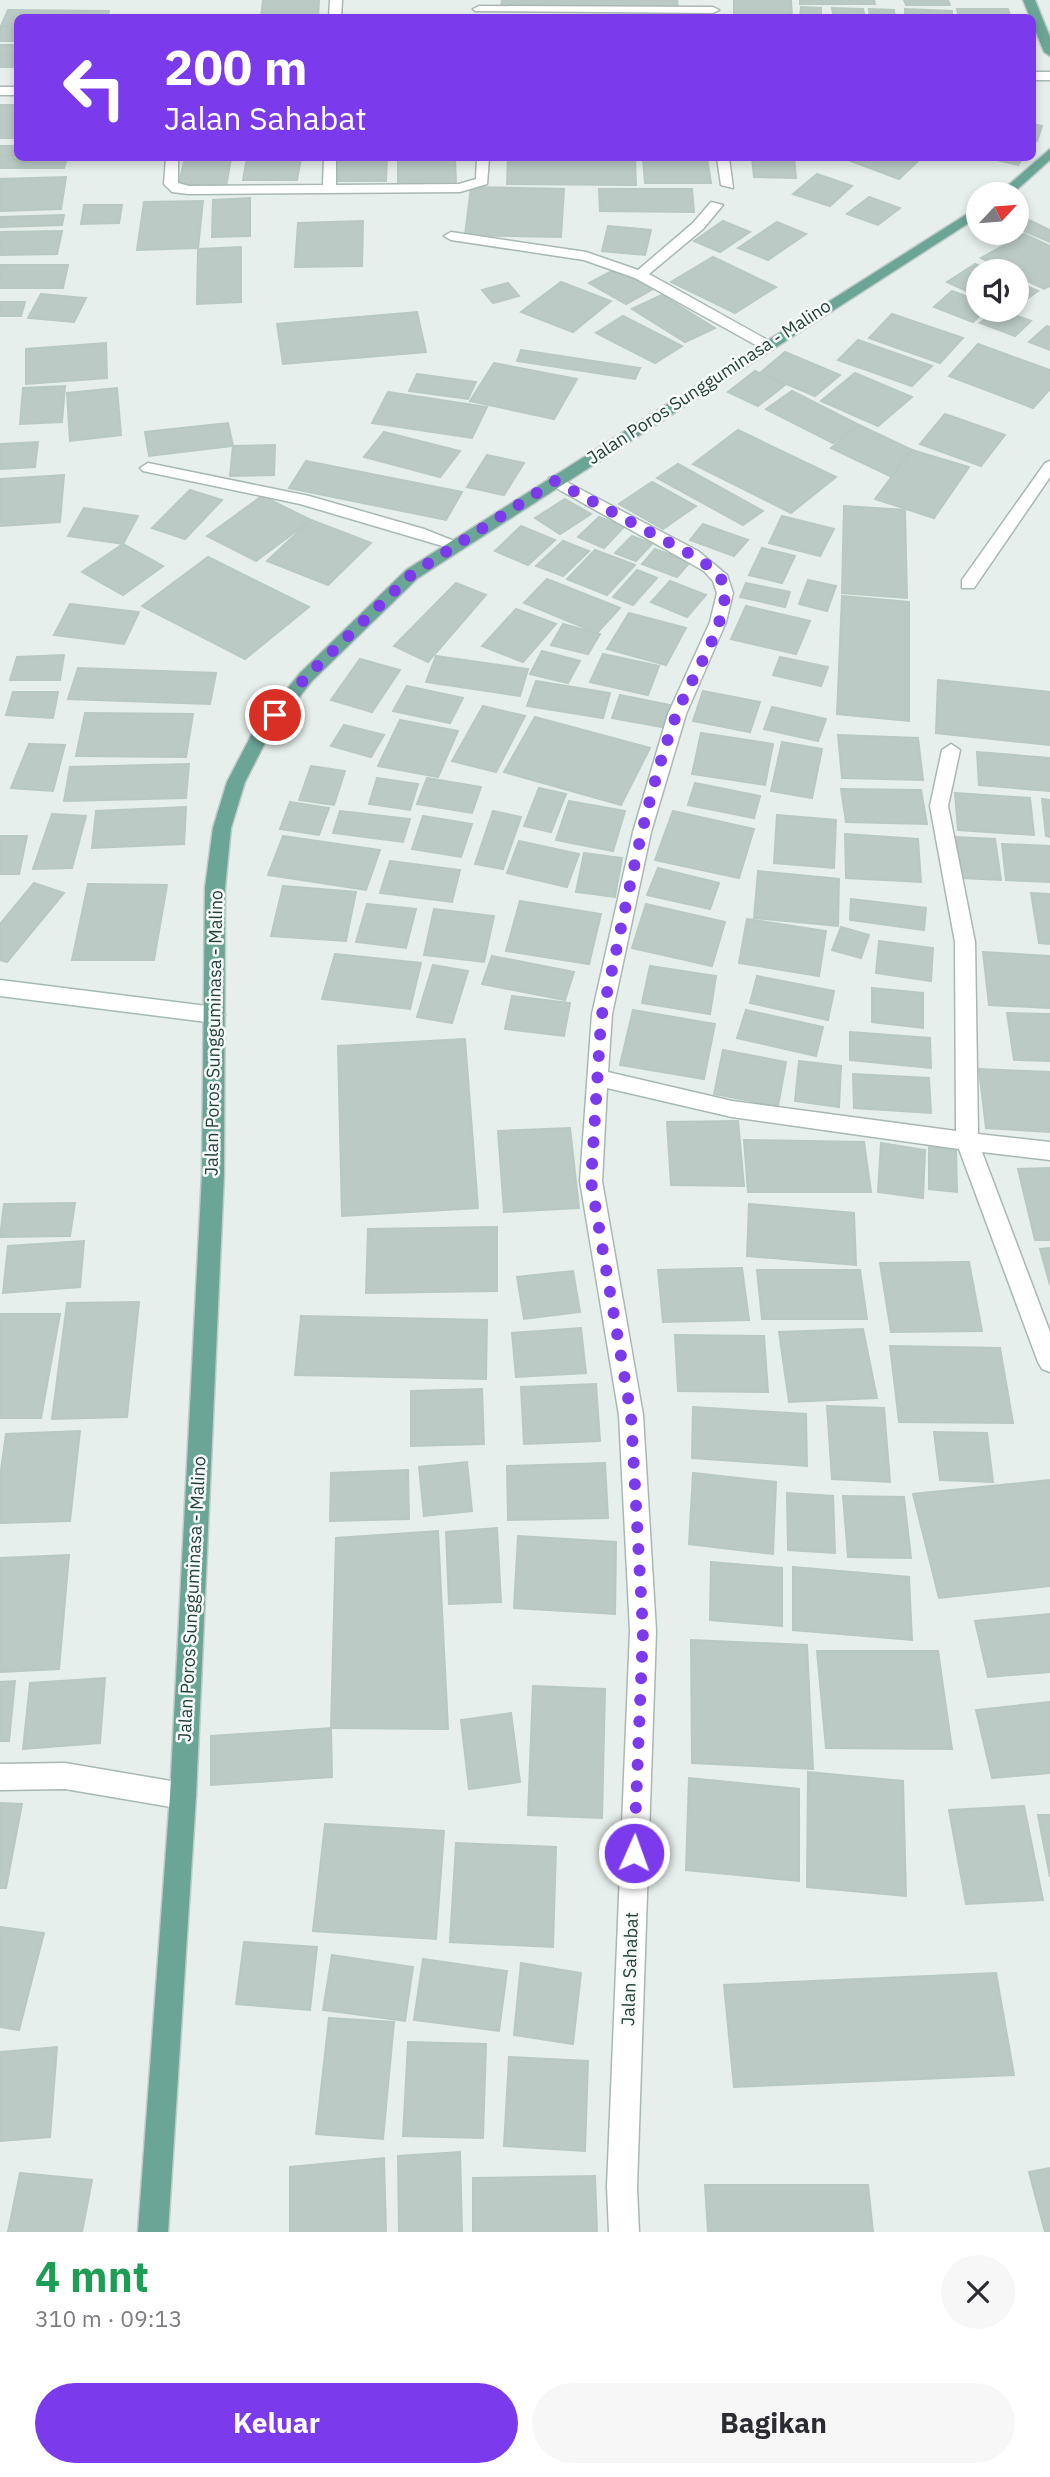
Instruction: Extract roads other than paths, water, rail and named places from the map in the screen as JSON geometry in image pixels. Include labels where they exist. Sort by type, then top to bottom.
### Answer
[{"type":"main road","points":[[1036,15],[1050,52]]},
{"type":"main road","points":[[1017,182],[1050,153]]},
{"type":"main road","name":"Jalan Poros Sungguminasa - Malino","points":[[153,2232],[183,1796],[213,1174],[215,888],[222,828],[236,782],[260,734],[306,677],[385,597],[412,574],[966,219]]},
{"type":"street","points":[[479,9],[713,9]]},
{"type":"street","points":[[172,161],[171,184],[177,189],[471,186],[482,181],[483,161]]},
{"type":"street","points":[[329,187],[330,161]]},
{"type":"street","points":[[724,161],[728,185]]},
{"type":"street","points":[[640,275],[698,226],[716,205]]},
{"type":"street","points":[[451,236],[576,254],[611,263],[640,275],[766,345]]},
{"type":"street","points":[[968,584],[1050,466]]},
{"type":"street","points":[[148,468],[230,480],[308,499],[456,545]]},
{"type":"street","name":"Jalan Sahabat","points":[[555,481],[692,555],[710,567],[721,579],[725,593],[718,622],[677,714],[642,832],[602,1014],[591,1181],[631,1415],[643,1631],[622,2187],[624,2232]]},
{"type":"street","points":[[951,750],[939,806],[944,845],[965,942],[967,1141],[1050,1362]]},
{"type":"street","points":[[0,988],[215,1014]]},
{"type":"street","points":[[598,1078],[732,1109],[846,1127],[1050,1151]]},
{"type":"street","points":[[0,1777],[65,1776],[183,1796]]}]
